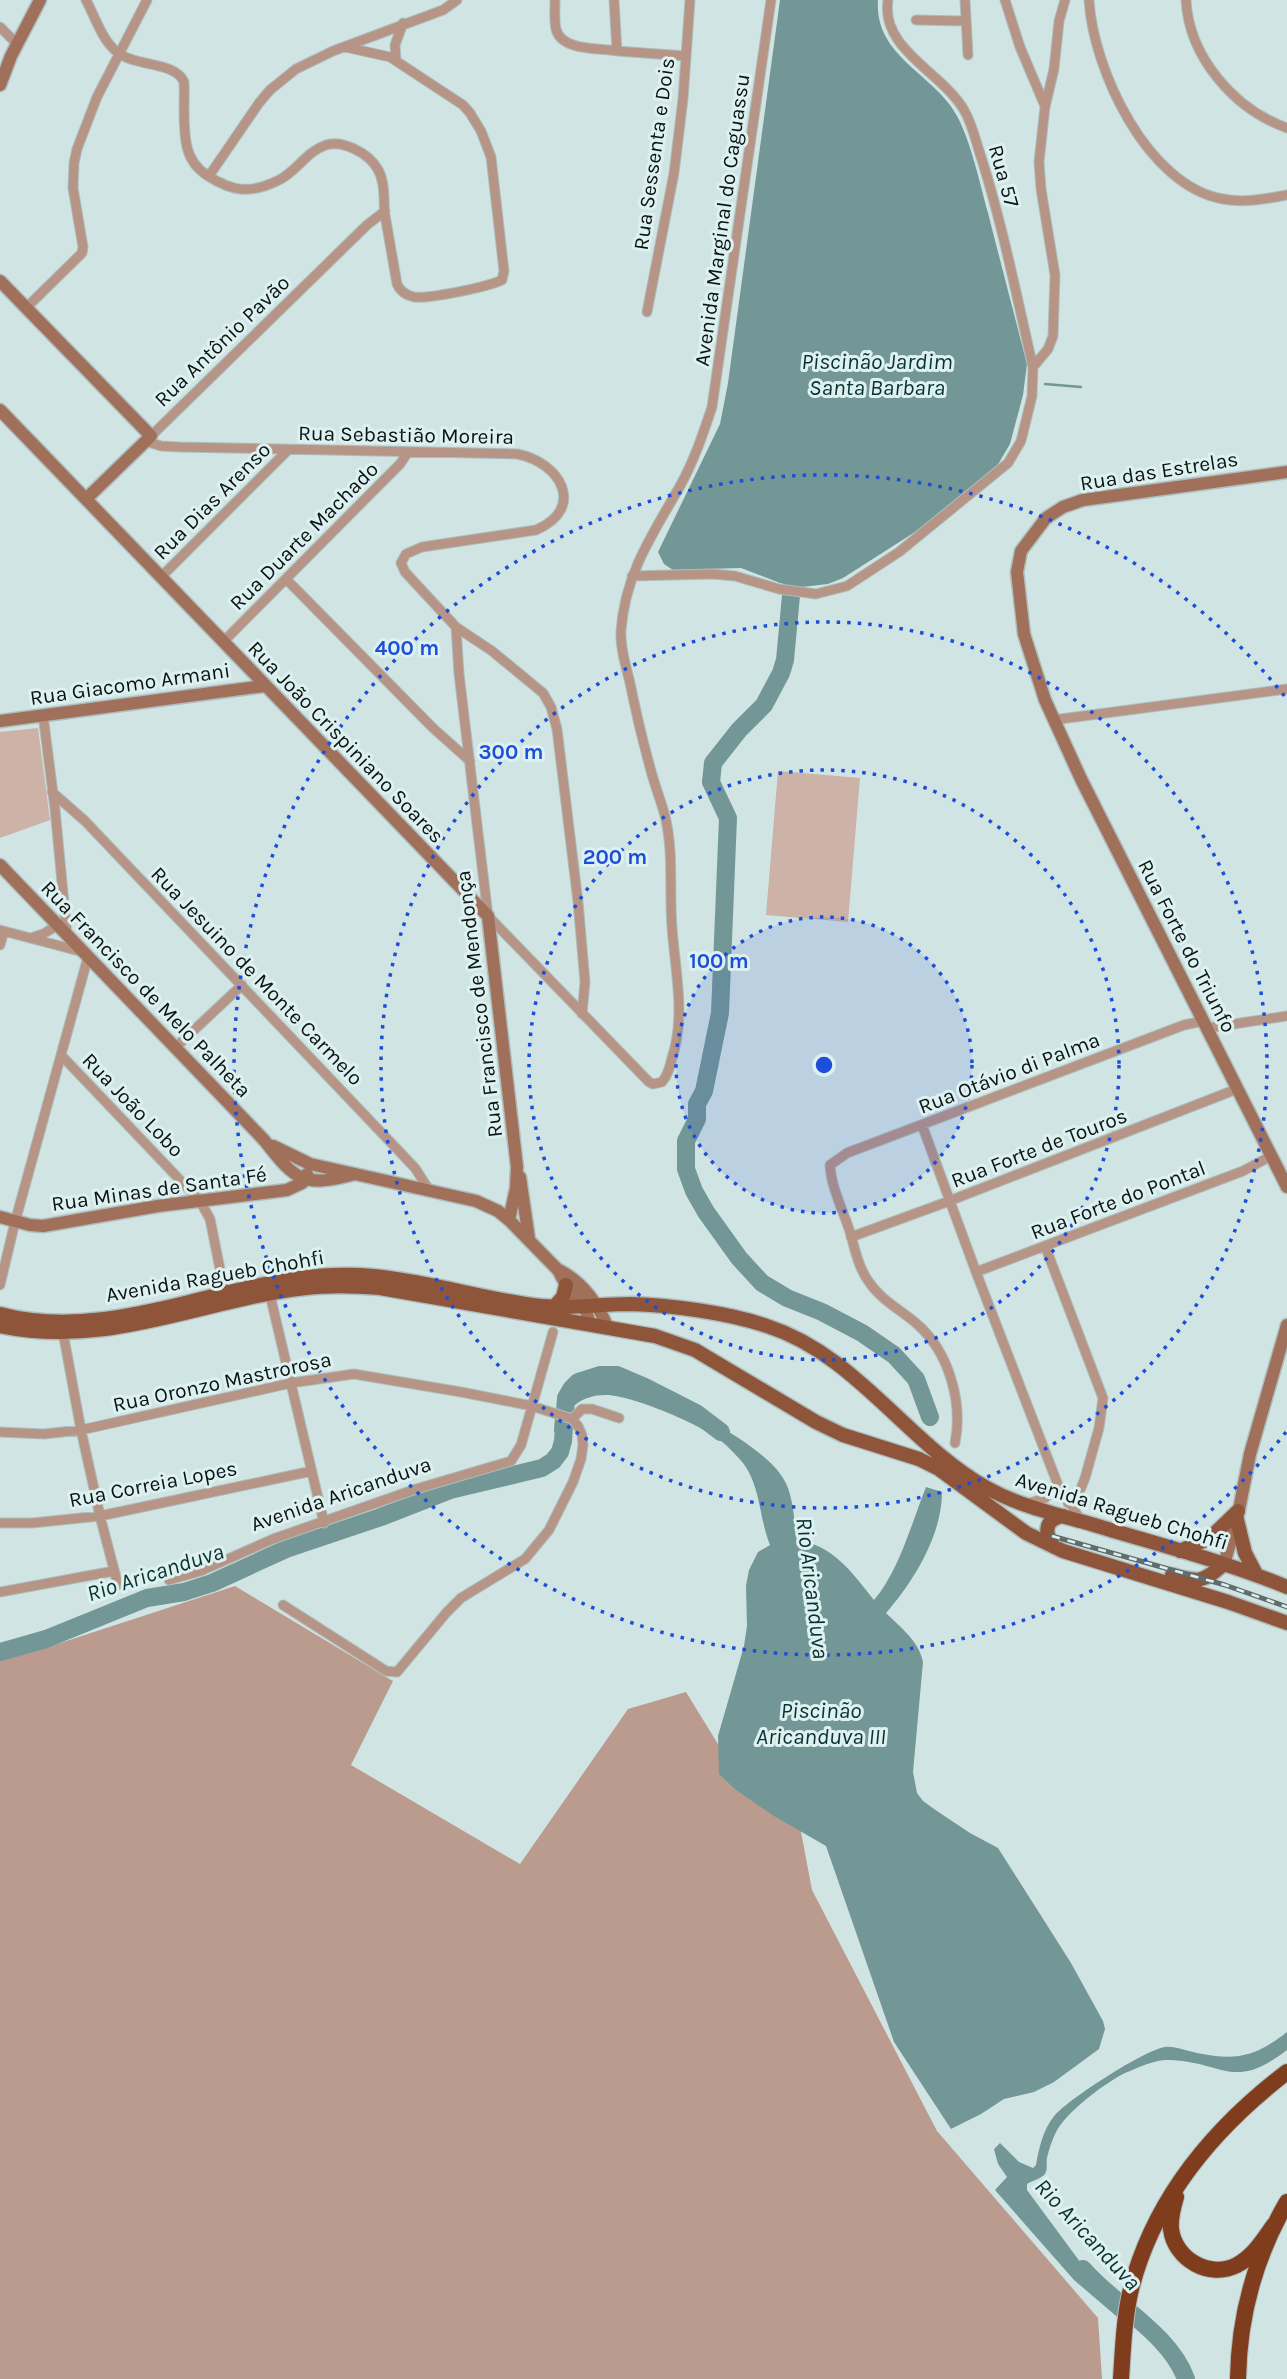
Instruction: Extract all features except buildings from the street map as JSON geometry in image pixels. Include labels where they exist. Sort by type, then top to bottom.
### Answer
[{"type":"highway","points":[[1121,2379],[1132,2289],[1152,2233],[1180,2181],[1237,2113],[1287,2072]]},
{"type":"highway","points":[[1180,2181],[1172,2215],[1173,2237],[1181,2252],[1202,2267],[1218,2270],[1241,2263],[1256,2249],[1274,2225]]},
{"type":"highway","points":[[1238,2379],[1244,2314],[1261,2251],[1287,2202]]},
{"type":"main road","name":"Avenida Ragueb Chohfi","points":[[0,1314],[62,1328],[299,1279],[353,1275],[416,1282],[554,1307],[632,1304],[747,1320],[783,1332],[815,1349],[864,1385],[934,1451],[961,1472],[1002,1495],[1024,1504],[1066,1510],[1081,1521],[1256,1574],[1287,1587]]},
{"type":"main road","points":[[554,1307],[563,1297],[566,1285]]},
{"type":"main road","name":"Avenida Ragueb Chohfi","points":[[0,1326],[24,1331],[122,1328],[304,1288],[336,1286],[380,1288],[655,1336],[695,1350],[816,1422],[844,1435],[919,1458],[939,1469],[1026,1533],[1054,1547],[1287,1623]]},
{"type":"main road","points":[[1054,1547],[1047,1536],[1048,1526],[1066,1510]]},
{"type":"main road","points":[[1180,1551],[1210,1538],[1238,1516],[1244,1553],[1256,1574]]},
{"type":"main road","points":[[1076,1556],[1103,1554],[1191,1581],[1209,1577],[1224,1564]]},
{"type":"street","points":[[0,85],[40,0]]},
{"type":"street","points":[[86,0],[107,41],[118,54],[145,64],[170,69],[181,75],[184,82],[187,146],[192,161],[209,177],[224,187],[237,190],[256,189],[282,179],[314,151],[326,145],[337,144],[360,153],[377,169],[383,183],[397,284],[405,294],[426,297],[502,280],[504,271],[491,157],[481,131],[470,113],[463,105],[396,61],[380,53],[345,47]]},
{"type":"street","points":[[27,307],[82,253],[74,204],[74,163],[97,97],[148,0]]},
{"type":"street","points":[[209,177],[248,117],[270,90],[296,69],[403,23],[443,10],[457,0]]},
{"type":"street","points":[[555,0],[556,31],[561,39],[572,45],[686,56]]},
{"type":"street","points":[[614,0],[617,51]]},
{"type":"street","name":"Rua Sessenta e Dois","points":[[647,312],[674,173],[690,0]]},
{"type":"street","name":"Avenida Marginal do Caguassu","points":[[667,1074],[675,1050],[679,1024],[679,995],[671,924],[669,836],[639,725],[621,636],[625,599],[632,576],[647,541],[681,484],[698,447],[716,384],[771,0]]},
{"type":"street","name":"Rua 57","points":[[632,576],[724,575],[803,593],[830,592],[847,586],[899,552],[998,473],[1008,463],[1021,441],[1033,389],[1033,371],[991,191],[970,123],[958,101],[901,44],[891,27],[888,0]]},
{"type":"street","points":[[965,0],[968,55]]},
{"type":"street","points":[[1005,0],[1020,47],[1045,107]]},
{"type":"street","points":[[1033,371],[1054,336],[1055,275],[1039,162],[1045,107],[1055,69],[1059,21],[1065,0]]},
{"type":"street","points":[[1089,0],[1094,42],[1104,69],[1131,126],[1152,154],[1184,182],[1222,200],[1247,201],[1287,195]]},
{"type":"street","points":[[1186,0],[1187,16],[1196,42],[1219,79],[1251,111],[1287,128]]},
{"type":"street","points":[[916,20],[965,21]]},
{"type":"street","points":[[396,61],[396,45],[403,23]]},
{"type":"street","points":[[0,27],[18,44]]},
{"type":"street","name":"Rua Antônio Pavão","points":[[86,499],[385,211]]},
{"type":"street","points":[[0,281],[148,438]]},
{"type":"street","name":"Rua João Crispiniano Soares","points":[[0,410],[649,1082],[662,1082],[667,1074]]},
{"type":"street","name":"Rua Sebastião Moreira","points":[[148,438],[161,446],[178,447],[517,454],[542,462],[551,469],[562,489],[563,507],[549,524],[521,533],[422,547],[411,550],[402,558],[401,563],[405,572],[456,627],[538,687],[551,707],[578,902],[585,982],[582,1014]]},
{"type":"street","name":"Rua Dias Arenso","points":[[161,577],[288,450]]},
{"type":"street","name":"Rua Duarte Machado","points":[[223,642],[400,464],[408,452]]},
{"type":"street","name":"Rua das Estrelas","points":[[1053,720],[1024,634],[1017,572],[1021,551],[1046,517],[1083,500],[1287,472]]},
{"type":"street","points":[[287,580],[433,728],[470,761]]},
{"type":"street","name":"Rua Francisco de Mendonça","points":[[456,627],[517,1167],[523,1189],[529,1240]]},
{"type":"street","name":"Rua Giacomo Armani","points":[[0,721],[264,686]]},
{"type":"street","points":[[1053,720],[1287,690]]},
{"type":"street","points":[[43,715],[67,935]]},
{"type":"street","name":"Rua Forte do Triunfo","points":[[1053,720],[1287,1187]]},
{"type":"street","name":"Rua Jesuino de Monte Carmelo","points":[[52,792],[85,821],[242,985],[415,1168],[429,1190]]},
{"type":"street","name":"Rua Francisco de Melo Palheta","points":[[0,865],[176,1047],[285,1166],[305,1180],[325,1182],[355,1174]]},
{"type":"street","points":[[29,939],[58,925]]},
{"type":"street","points":[[0,944],[2,930],[85,954],[0,1285]]},
{"type":"street","points":[[176,1047],[242,985]]},
{"type":"street","name":"Rua Otávio di Palma","points":[[851,1237],[830,1165],[847,1153],[1171,1030],[1287,1016]]},
{"type":"street","name":"Rua João Lobo","points":[[61,1055],[200,1201],[210,1220],[225,1294]]},
{"type":"street","name":"Rua Forte de Touros","points":[[851,1237],[1237,1089]]},
{"type":"street","points":[[922,1125],[1066,1510]]},
{"type":"street","name":"Rua Francisco de Melo Palheta","points":[[264,1140],[310,1164],[488,1205],[509,1220],[558,1270],[566,1285],[592,1307]]},
{"type":"street","name":"Rua Forte do Pontal","points":[[976,1272],[1243,1171],[1271,1156]]},
{"type":"street","points":[[305,1180],[310,1164]]},
{"type":"street","name":"Rua Francisco de Mendonça","points":[[509,1220],[516,1188],[517,1167]]},
{"type":"street","name":"Rua Minas de Santa Fé","points":[[0,1217],[30,1225],[57,1224],[158,1206],[288,1190],[299,1186],[305,1180]]},
{"type":"street","points":[[851,1237],[867,1280],[934,1342],[954,1389],[957,1408],[955,1443]]},
{"type":"street","points":[[1045,1246],[1103,1398],[1099,1428],[1085,1478],[1066,1510]]},
{"type":"street","name":"Rua Francisco de Melo Palheta","points":[[558,1270],[572,1277],[607,1326]]},
{"type":"street","points":[[270,1295],[324,1522]]},
{"type":"street","name":"Rua Francisco de Melo Palheta","points":[[590,1324],[592,1307]]},
{"type":"street","points":[[1224,1564],[1238,1516],[1250,1454],[1287,1325]]},
{"type":"street","points":[[62,1328],[81,1430],[118,1585]]},
{"type":"street","points":[[532,1406],[554,1332]]},
{"type":"street","name":"Rua Oronzo Mastrorosa","points":[[0,1432],[44,1434],[81,1430],[291,1383],[354,1374],[532,1406],[569,1418]]},
{"type":"street","name":"Avenida Aricanduva","points":[[169,1580],[201,1571],[263,1543],[416,1489],[507,1464],[521,1445],[532,1406]]},
{"type":"street","points":[[283,1605],[386,1671],[397,1672],[461,1598],[525,1559],[549,1530],[573,1482],[581,1459],[582,1435],[578,1426],[569,1418],[582,1409],[592,1409],[619,1418]]},
{"type":"street","name":"Rua Correia Lopes","points":[[0,1523],[32,1523],[100,1516],[312,1471]]},
{"type":"street","points":[[1024,1504],[1045,1498],[1058,1485]]},
{"type":"street","points":[[0,1592],[114,1571]]},
{"type":"shaded area","points":[[38,728],[50,820],[0,838],[0,732]]},
{"type":"shaded area","points":[[778,771],[860,778],[848,922],[766,915]]},
{"type":"shaded area","points":[[235,1586],[393,1681],[351,1765],[520,1864],[628,1709],[686,1692],[721,1749],[788,1763],[812,1890],[937,2131],[1098,2318],[1102,2379],[0,2379],[0,1657],[51,1646]]},
{"type":"water","name":"Piscinão Jardim Santa Barbara","points":[[780,0],[878,0],[879,20],[895,51],[947,101],[962,126],[971,150],[1027,364],[1023,395],[1010,444],[993,473],[926,525],[843,578],[828,584],[802,587],[780,583],[741,568],[673,570],[664,564],[658,552],[720,424],[728,383]]},
{"type":"water","name":"Piscinão Aricanduva III","points":[[603,1380],[646,1391],[673,1402],[752,1447],[771,1463],[787,1485],[797,1541],[810,1543],[831,1554],[850,1571],[874,1600],[898,1561],[926,1487],[942,1492],[937,1525],[925,1557],[907,1587],[886,1613],[913,1641],[923,1662],[913,1772],[917,1793],[923,1801],[970,1833],[998,1848],[1071,1963],[1103,2021],[1105,2029],[1099,2049],[1054,2082],[1034,2092],[1004,2099],[951,2129],[894,2042],[826,1846],[774,1816],[736,1790],[719,1774],[718,1736],[744,1646],[749,1570],[758,1552],[770,1545],[757,1492],[743,1463],[720,1440],[682,1419],[648,1405],[617,1396],[593,1396],[575,1405],[567,1419],[565,1435],[554,1432],[557,1408],[565,1394],[571,1389]]},
{"type":"water","points":[[1287,2032],[1287,2050],[1254,2069],[1229,2071],[1190,2062],[1165,2060],[1130,2071],[1087,2099],[1068,2116],[1056,2132],[1045,2174],[1027,2184],[1027,2190],[1103,2293],[1125,2308],[1122,2321],[1074,2280],[995,2190],[1007,2177],[998,2164],[994,2149],[1000,2143],[1019,2162],[1033,2168],[1045,2132],[1055,2115],[1107,2076],[1155,2050],[1169,2047],[1223,2057],[1245,2055],[1265,2047]]},
{"type":"waterway","points":[[1045,384],[1081,387]]},
{"type":"waterway","points":[[793,574],[785,660],[781,673],[764,705],[739,730],[713,763],[711,782],[728,818],[720,1013],[704,1091],[697,1104],[697,1119],[686,1141],[686,1169],[706,1212],[739,1258],[762,1283],[787,1298],[822,1312],[862,1333],[894,1355],[916,1379],[930,1417]]},
{"type":"waterway","name":"Rio Aricanduva","points":[[0,1652],[46,1639],[147,1598],[184,1592],[212,1583],[286,1549],[450,1490],[542,1468],[560,1452],[566,1398],[572,1388],[578,1382],[600,1375],[617,1375],[645,1387],[696,1413],[721,1432]]},
{"type":"waterway","name":"Rio Aricanduva","points":[[1083,2269],[1155,2334],[1168,2348],[1186,2379]]},
{"type":"railway","points":[[1052,1536],[1225,1585],[1287,1607]]}]
